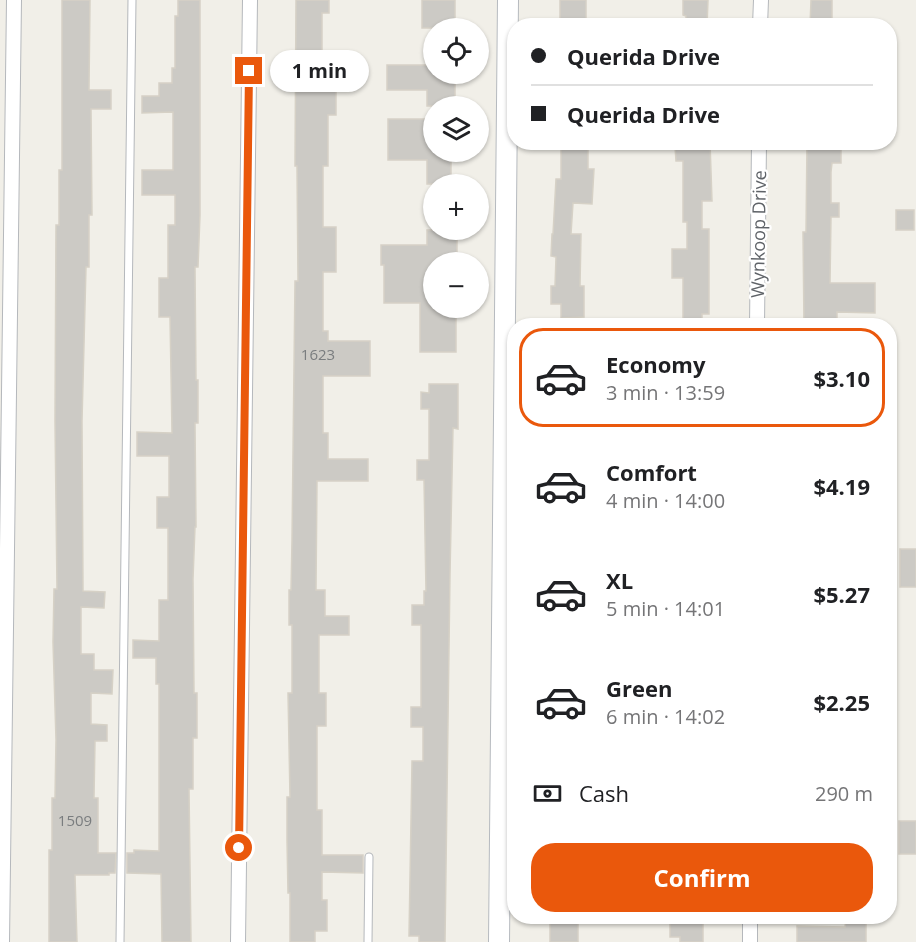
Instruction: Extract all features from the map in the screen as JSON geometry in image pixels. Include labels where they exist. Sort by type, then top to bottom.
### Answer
[{"type":"main road","points":[[508,0],[508,18]]},
{"type":"main road","points":[[499,942],[507,105]]},
{"type":"street","points":[[2,942],[4,468],[14,0]]},
{"type":"street","points":[[238,942],[250,0]]},
{"type":"street","points":[[760,18],[761,0]]},
{"type":"street","name":"Wynkoop Drive","points":[[757,318],[759,150]]},
{"type":"street","points":[[750,924],[750,942]]},
{"type":"lane","points":[[120,942],[132,0]]},
{"type":"lane","points":[[368,942],[369,857]]},
{"type":"building","points":[[62,0],[90,0],[89,90],[111,90],[111,109],[91,109],[92,215],[89,215],[89,267],[86,267],[82,421],[83,591],[105,592],[104,608],[81,607],[81,654],[94,654],[94,670],[113,670],[112,694],[91,693],[91,724],[107,725],[107,741],[95,741],[94,798],[98,798],[98,853],[116,853],[115,873],[75,875],[77,942],[49,942],[49,850],[52,850],[52,798],[55,798],[56,740],[53,642],[54,589],[57,589],[56,225],[59,225],[59,170],[62,170]]},
{"type":"building","points":[[178,0],[200,0],[200,215],[198,267],[195,267],[198,423],[195,423],[196,527],[193,579],[194,693],[197,693],[197,738],[193,738],[193,789],[189,789],[191,942],[162,942],[161,874],[127,873],[127,853],[134,853],[134,850],[159,851],[159,684],[156,684],[156,658],[133,658],[133,640],[159,641],[159,600],[168,600],[168,528],[157,528],[157,497],[169,497],[169,456],[137,456],[137,432],[172,433],[170,317],[159,317],[159,278],[168,278],[168,225],[175,225],[175,195],[142,195],[142,170],[173,170],[173,112],[142,113],[142,96],[159,96],[159,83],[172,83],[172,68],[175,68],[175,16],[178,16]]},
{"type":"building","points":[[296,0],[329,0],[329,13],[322,13],[322,86],[336,86],[336,115],[328,115],[328,166],[323,166],[323,227],[336,227],[336,272],[323,272],[323,331],[328,331],[328,341],[370,341],[370,376],[323,376],[323,433],[328,433],[328,459],[368,459],[368,481],[317,481],[316,590],[325,590],[325,616],[349,616],[349,635],[319,635],[319,693],[326,693],[326,726],[317,726],[317,810],[322,810],[322,855],[363,855],[363,873],[322,872],[322,900],[327,900],[327,931],[315,931],[315,942],[290,942],[290,893],[288,893],[287,797],[290,797],[288,693],[292,693],[292,625],[289,625],[289,590],[291,590],[292,540],[295,281],[298,281],[297,166],[295,166]]},
{"type":"building","points":[[422,0],[455,0],[455,18],[423,18],[422,28]]},
{"type":"building","points":[[560,0],[586,0],[586,18],[560,18]]},
{"type":"building","points":[[683,0],[708,0],[707,18],[686,18],[683,15]]},
{"type":"building","points":[[811,0],[832,0],[832,18],[810,18]]},
{"type":"building","points":[[387,65],[423,65],[423,84],[455,84],[455,96],[427,96],[427,90],[387,90]]},
{"type":"building","points":[[388,119],[423,119],[423,160],[388,160]]},
{"type":"building","points":[[561,150],[588,150],[588,169],[594,169],[592,204],[573,203],[571,234],[581,234],[580,286],[584,286],[584,317],[561,318],[561,304],[551,304],[551,286],[555,286],[556,257],[551,256],[556,179],[561,179]]},
{"type":"building","points":[[675,150],[710,150],[712,201],[702,201],[702,229],[709,229],[709,314],[702,314],[702,318],[683,318],[683,278],[672,278],[672,249],[687,249],[687,222],[683,222],[683,161],[676,161]]},
{"type":"building","points":[[807,150],[841,150],[841,163],[832,163],[831,172],[831,203],[839,203],[839,217],[831,217],[830,283],[875,283],[875,313],[837,312],[837,318],[804,318],[803,232],[806,232]]},
{"type":"building","points":[[427,162],[451,162],[451,174],[427,174]]},
{"type":"building","points":[[896,210],[914,210],[914,230],[896,230]]},
{"type":"building","points":[[427,240],[457,240],[457,252],[423,252],[423,318],[456,318],[456,352],[420,352],[420,303],[384,303],[384,265],[381,265],[381,245],[427,245]]},
{"type":"building","points":[[429,384],[458,384],[458,429],[453,428],[445,942],[419,942],[419,936],[409,936],[412,761],[423,761],[423,727],[411,727],[411,707],[421,707],[421,625],[412,625],[412,605],[424,605],[424,591],[426,591],[424,480],[417,480],[417,460],[429,460],[429,409],[421,409],[421,392],[429,393]]},
{"type":"building","points":[[900,549],[916,549],[916,587],[900,587]]},
{"type":"building","points":[[899,821],[916,821],[916,854],[899,854]]},
{"type":"building","points":[[550,924],[578,924],[578,942],[550,942]]},
{"type":"building","points":[[670,924],[703,924],[703,942],[680,942],[680,937],[670,937]]},
{"type":"building","points":[[845,924],[866,924],[866,942],[797,942],[797,926],[845,927]]},
{"type":"route","points":[[239,848],[249,71]]}]
